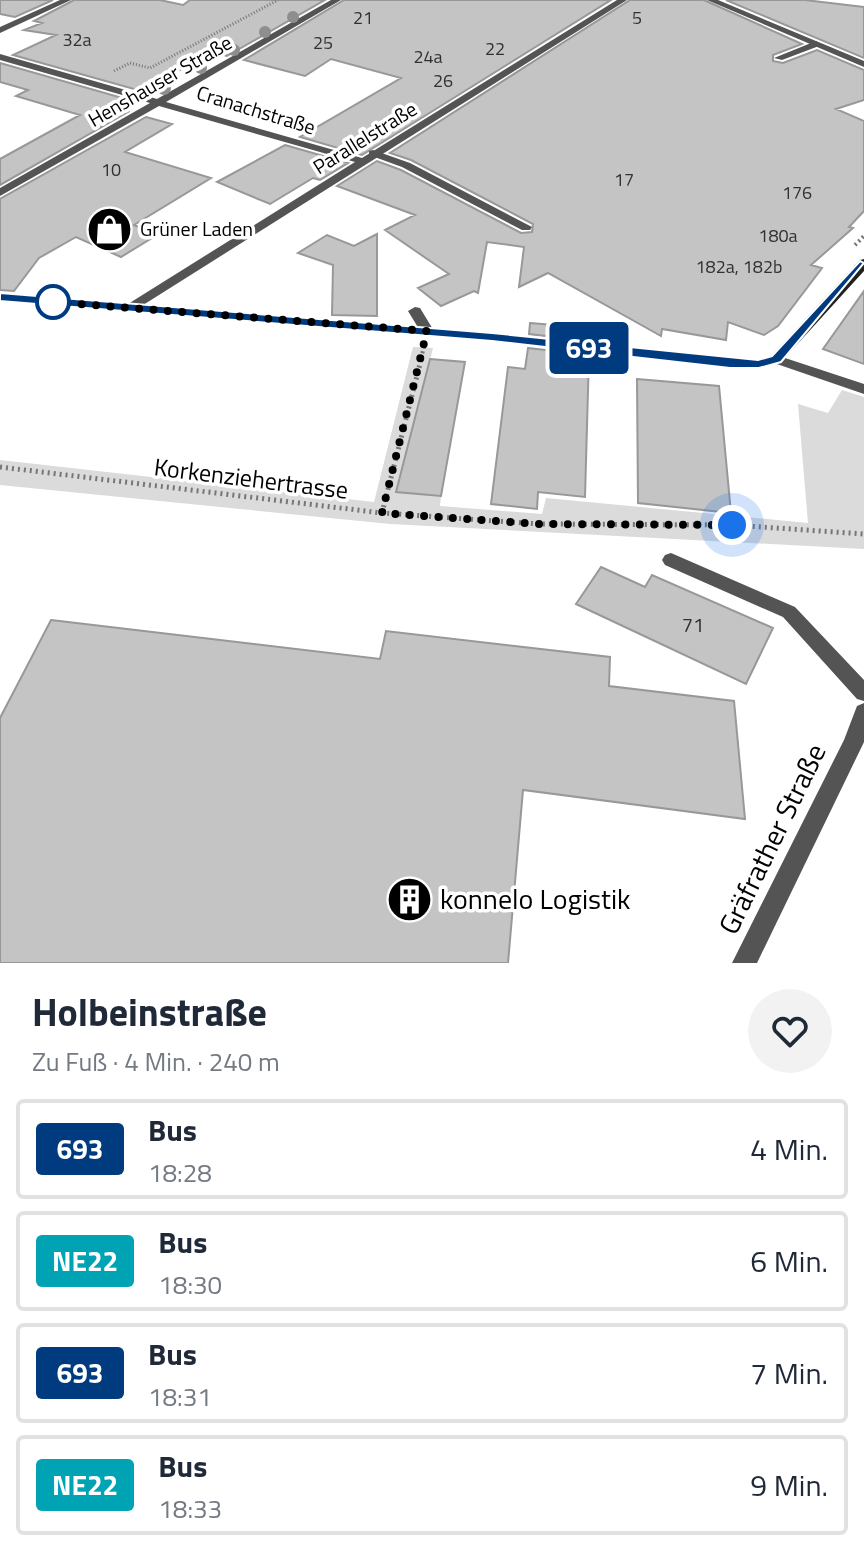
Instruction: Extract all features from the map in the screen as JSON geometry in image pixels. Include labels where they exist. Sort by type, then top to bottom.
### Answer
[{"type":"main road","points":[[0,297],[427,331],[730,364],[759,364],[776,359],[864,263]]},
{"type":"street","points":[[0,30],[67,0]]},
{"type":"street","name":"Henshauser Straße","points":[[0,193],[337,0]]},
{"type":"street","name":"Parallelstraße","points":[[127,309],[623,0]]},
{"type":"street","points":[[711,0],[864,64]]},
{"type":"street","points":[[779,58],[816,44]]},
{"type":"street","name":"Cranachstraße","points":[[0,57],[162,101],[362,161]]},
{"type":"street","points":[[373,153],[444,183],[526,227]]},
{"type":"street","points":[[415,311],[427,331]]},
{"type":"street","points":[[776,359],[864,389]]},
{"type":"street","points":[[671,560],[789,612],[864,693]]},
{"type":"street","name":"Gräfrather Straße","points":[[744,963],[859,747],[864,712]]},
{"type":"path","points":[[150,68],[278,0]]},
{"type":"path","points":[[382,513],[427,331]]},
{"type":"path","name":"Korkenziehertrasse","points":[[0,467],[382,513],[539,524],[732,525],[864,534]]},
{"type":"shaded area","points":[[413,347],[433,348],[397,492],[441,496],[440,506],[542,514],[546,498],[808,523],[798,404],[828,413],[842,390],[864,397],[864,549],[390,524],[0,485],[0,460],[374,502]]},
{"type":"building","points":[[0,0],[53,0],[15,17],[0,14]]},
{"type":"building","points":[[74,0],[160,0],[183,5],[190,0],[325,0],[227,56],[213,52],[141,91],[13,55],[56,35],[24,30],[42,23],[34,21]]},
{"type":"building","points":[[344,0],[611,0],[362,155],[300,137],[401,78],[331,59],[305,76],[244,60]]},
{"type":"building","points":[[630,0],[704,0],[802,44],[773,55],[773,61],[783,63],[817,50],[864,70],[864,100],[836,109],[864,121],[864,211],[849,227],[853,228],[811,265],[822,268],[778,326],[764,335],[728,322],[726,340],[662,329],[661,336],[548,273],[519,287],[524,247],[487,242],[478,293],[474,291],[441,306],[418,288],[449,274],[385,230],[415,215],[337,186],[377,161],[401,170],[521,233],[532,232],[533,224],[411,160],[390,153]]},
{"type":"building","points":[[726,0],[805,0],[864,7],[864,58]]},
{"type":"building","points":[[0,63],[126,99],[111,108],[128,112],[0,185],[0,159],[80,115],[16,96],[28,90],[0,82]]},
{"type":"building","points":[[146,117],[172,124],[125,152],[211,178],[134,225],[157,235],[121,257],[76,237],[39,258],[14,291],[0,290],[0,199]]},
{"type":"building","points":[[285,145],[348,163],[320,180],[313,178],[270,204],[217,182]]},
{"type":"building","points":[[377,234],[377,316],[332,315],[333,265],[298,253],[327,235],[354,246]]},
{"type":"building","points":[[864,291],[864,364],[823,349]]},
{"type":"building","points":[[530,323],[590,328],[589,341],[529,334]]},
{"type":"building","points":[[528,348],[589,355],[585,497],[538,492],[537,509],[491,504],[508,367],[525,369]]},
{"type":"building","points":[[430,359],[465,362],[441,496],[396,492]]},
{"type":"building","points":[[637,379],[719,386],[731,513],[638,503]]},
{"type":"building","points":[[601,567],[645,587],[652,575],[773,628],[746,684],[576,604]]},
{"type":"building","points":[[51,620],[380,659],[386,631],[610,657],[609,686],[734,701],[745,819],[523,790],[508,963],[0,963],[0,718]]},
{"type":"bus line","name":"693","points":[[0,297],[319,325],[427,331],[730,364],[759,364],[776,359],[864,263]]},
{"type":"place","name":"Grüner Laden","points":[[109,229]]},
{"type":"place","name":"konnelo Logistik","points":[[409,899]]},
{"type":"route","points":[[53,302],[427,331],[382,513],[539,524],[732,525]]}]
